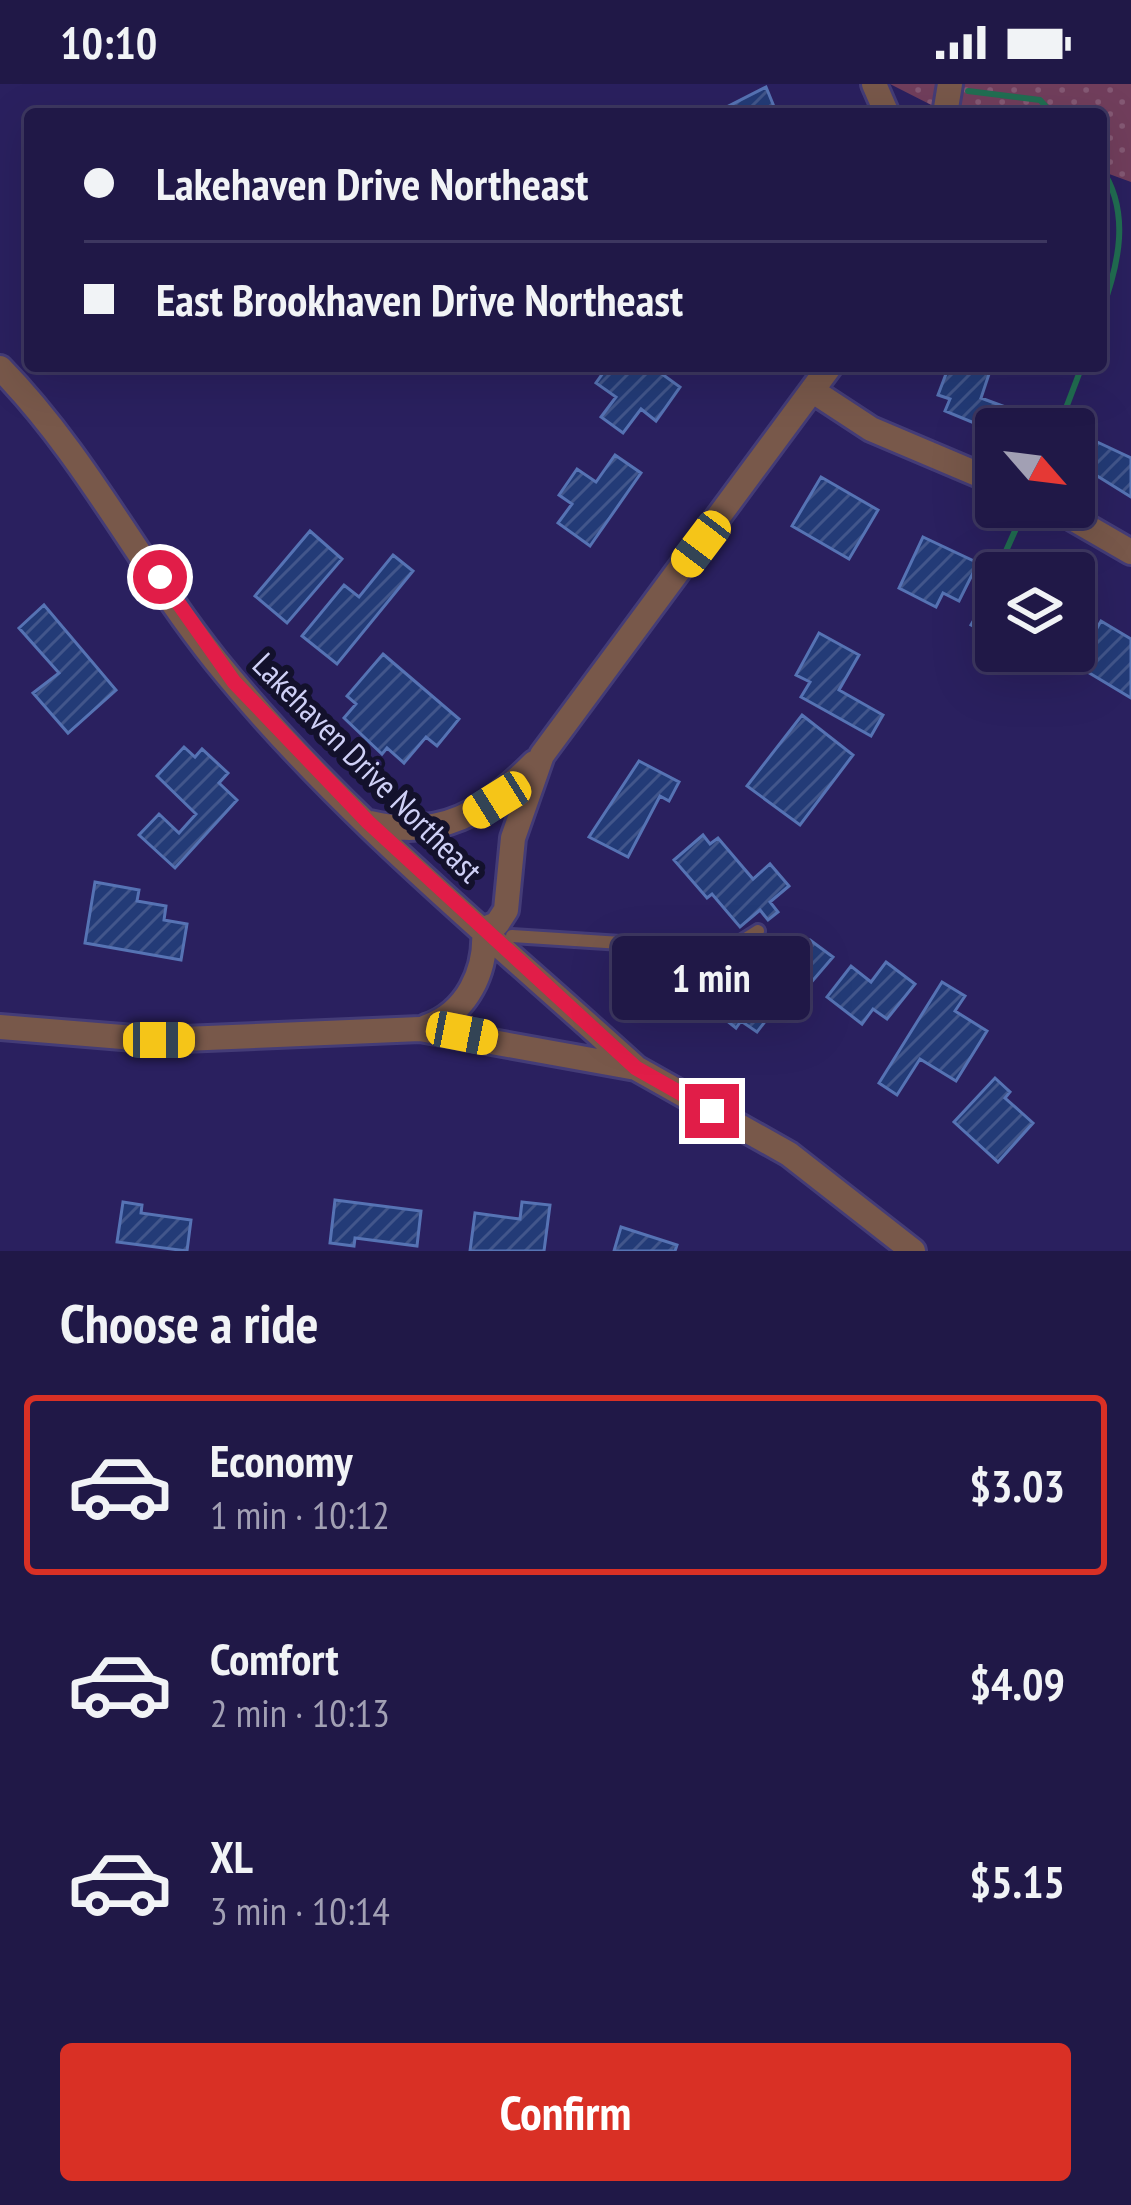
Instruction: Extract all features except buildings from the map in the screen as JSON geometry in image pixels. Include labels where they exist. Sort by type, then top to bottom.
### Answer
[{"type":"street","name":"Lakehaven Drive Northeast","points":[[0,368],[94,482],[213,657],[368,822],[484,929],[516,947],[636,1068]]},
{"type":"street","points":[[368,822],[411,830],[452,824],[497,800],[542,755],[826,372]]},
{"type":"street","points":[[813,391],[871,429],[975,473]]},
{"type":"street","points":[[1089,528],[1131,552]]},
{"type":"street","points":[[516,947],[506,910],[513,838],[542,755]]},
{"type":"street","points":[[421,1029],[442,1022],[466,1000],[484,951],[484,929],[497,925],[506,910]]},
{"type":"street","points":[[0,1027],[112,1040],[421,1029],[636,1068],[789,1154],[910,1250]]},
{"type":"lane","points":[[516,947],[715,949],[730,947],[758,931]]},
{"type":"shaded area","points":[[890,84],[1131,84],[1131,182],[1107,173],[1107,108],[937,108]]},
{"type":"waterway","points":[[968,91],[1040,100],[1047,108]]},
{"type":"waterway","points":[[1107,179],[1119,220],[1107,294]]},
{"type":"waterway","points":[[1066,408],[1080,372]]},
{"type":"waterway","points":[[1006,551],[1016,528]]},
{"type":"route","points":[[160,577],[234,682],[368,822],[636,1068],[712,1111]]}]
